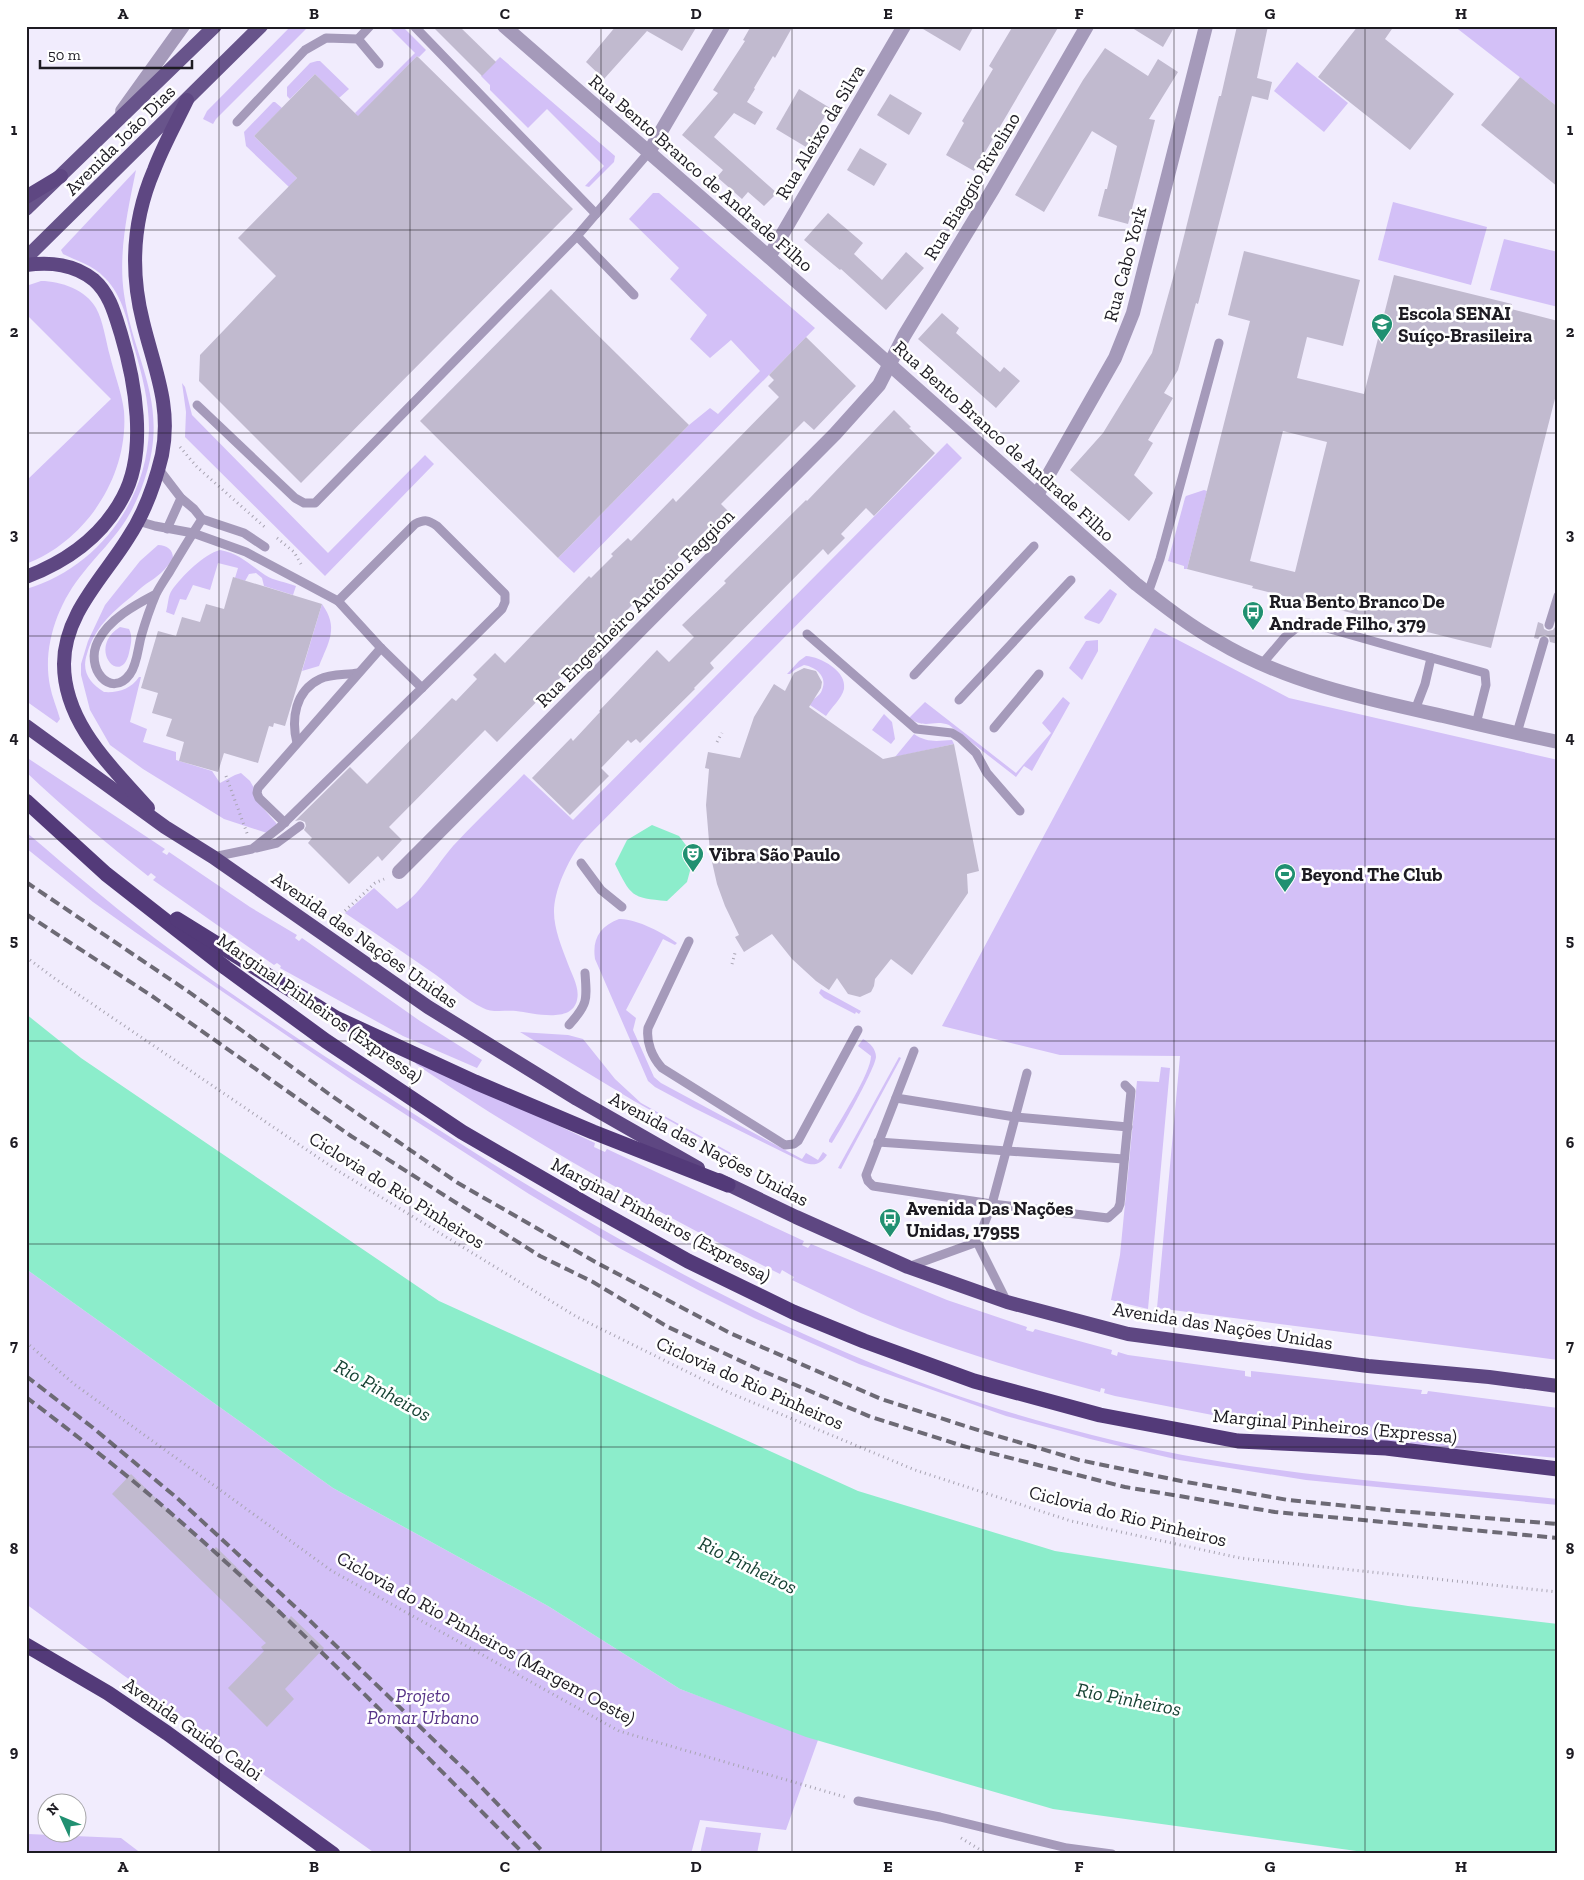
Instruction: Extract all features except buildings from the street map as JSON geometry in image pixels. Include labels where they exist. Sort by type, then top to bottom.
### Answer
[{"type":"highway","points":[[165,827],[95,748],[76,716],[66,689],[64,662],[69,634],[82,603],[128,539],[138,521],[162,455],[165,427],[164,404],[158,375],[142,322],[135,275],[135,244],[141,208],[153,171],[187,100]]},
{"type":"highway","points":[[26,197],[61,176]]},
{"type":"highway","points":[[26,265],[60,264],[78,269],[95,281],[104,291],[113,308],[128,359],[136,402],[137,434],[132,470],[124,496],[109,519],[86,545],[51,567],[26,577]]},
{"type":"highway","name":"Avenida das Nações Unidas","points":[[26,726],[165,827],[213,857],[320,933],[484,1044],[577,1100],[728,1185],[908,1267],[1007,1302],[1128,1334],[1368,1366],[1489,1377],[1558,1386]]},
{"type":"highway","name":"Marginal Pinheiros (Expressa)","points":[[26,801],[106,874],[226,968],[318,1035],[462,1132],[688,1261],[793,1312],[856,1338],[974,1381],[1100,1415],[1238,1441],[1386,1448],[1558,1469]]},
{"type":"highway","points":[[106,874],[336,1018],[475,1082],[584,1128],[728,1185]]},
{"type":"highway","name":"Avenida Guido Caloi","points":[[26,1644],[108,1693],[167,1733],[332,1854]]},
{"type":"main road","name":"Avenida João Dias","points":[[26,209],[214,26]]},
{"type":"main road","name":"Avenida João Dias","points":[[26,258],[261,26]]},
{"type":"street","points":[[109,129],[183,26]]},
{"type":"street","name":"Rua Bento Branco de Andrade Filho","points":[[504,26],[1173,613],[1217,642],[1295,678],[1415,710],[1558,742]]},
{"type":"street","points":[[649,152],[723,26]]},
{"type":"street","name":"Rua Aleixo da Silva","points":[[769,257],[904,26]]},
{"type":"street","name":"Rua Biaggio Rivelino","points":[[890,365],[904,336],[993,189],[1088,26]]},
{"type":"street","name":"Rua Cabo York","points":[[1037,495],[1115,358],[1133,313],[1206,26]]},
{"type":"street","name":"Rua Engenheiro Antônio Faggion","points":[[399,872],[835,434],[879,385],[890,365]]},
{"type":"lane","points":[[358,39],[370,26]]},
{"type":"lane","points":[[414,26],[596,214]]},
{"type":"lane","points":[[237,122],[306,50],[326,38],[358,39],[379,64]]},
{"type":"lane","points":[[197,405],[295,498],[304,503],[315,503],[577,236],[649,152]]},
{"type":"lane","points":[[577,236],[634,295]]},
{"type":"lane","points":[[1148,593],[1160,558],[1219,343]]},
{"type":"lane","points":[[158,468],[181,498],[202,519],[244,533],[265,547]]},
{"type":"lane","points":[[167,528],[181,498]]},
{"type":"lane","points":[[156,594],[121,616],[107,628],[98,642],[94,652],[95,668],[103,679],[108,682],[118,683],[125,680],[132,672],[141,636],[156,594],[202,519]]},
{"type":"lane","points":[[252,849],[285,823],[502,609],[505,602],[505,594],[437,526],[429,520],[423,520],[415,524],[338,601]]},
{"type":"lane","points":[[138,521],[193,533],[246,552],[338,601],[381,648],[422,688]]},
{"type":"lane","points":[[914,675],[1034,546]]},
{"type":"lane","points":[[959,700],[1071,580]]},
{"type":"lane","points":[[1550,625],[1558,596]]},
{"type":"lane","points":[[1262,664],[1286,636],[1302,623],[1485,673],[1486,685],[1476,724]]},
{"type":"lane","points":[[807,634],[916,729],[952,733],[960,738],[976,753],[987,773],[1020,811]]},
{"type":"lane","points":[[1517,733],[1544,641]]},
{"type":"lane","points":[[285,823],[259,798],[257,793],[262,783],[381,648]]},
{"type":"lane","points":[[1415,710],[1425,684],[1431,658]]},
{"type":"lane","points":[[297,743],[294,716],[300,698],[307,687],[321,678],[358,673]]},
{"type":"lane","points":[[994,728],[1039,674]]},
{"type":"lane","points":[[213,857],[276,843],[300,826]]},
{"type":"lane","points":[[581,863],[601,890],[622,907]]},
{"type":"lane","points":[[689,942],[648,1028],[647,1040],[654,1058],[662,1068],[785,1145],[794,1144],[798,1141],[858,1030]]},
{"type":"lane","points":[[568,1025],[584,1006],[586,973]]},
{"type":"lane","points":[[914,1051],[866,1175],[868,1181],[873,1186],[992,1204],[1108,1218],[1118,1208],[1128,1127],[1131,1091],[1124,1085]]},
{"type":"lane","points":[[1007,1302],[977,1242],[992,1204],[1008,1151],[1027,1073]]},
{"type":"lane","points":[[896,1098],[1015,1117],[1128,1127]]},
{"type":"lane","points":[[878,1142],[1124,1160]]},
{"type":"lane","points":[[908,1267],[977,1242]]},
{"type":"lane","points":[[858,1801],[940,1817],[1067,1848],[1112,1854]]},
{"type":"path","points":[[176,443],[197,467],[294,552],[306,571],[302,582]]},
{"type":"path","points":[[717,742],[722,733]]},
{"type":"path","points":[[226,776],[252,849]]},
{"type":"path","points":[[320,933],[375,883],[399,872]]},
{"type":"path","points":[[732,964],[735,953]]},
{"type":"path","name":"Ciclovia do Rio Pinheiros","points":[[26,957],[336,1169],[577,1317],[730,1393],[906,1466],[1071,1521],[1240,1558],[1558,1592]]},
{"type":"path","name":"Ciclovia do Rio Pinheiros (Margem Oeste)","points":[[26,1342],[74,1384],[332,1571],[619,1731],[858,1801]]},
{"type":"path","points":[[959,1837],[987,1854]]},
{"type":"green space","points":[[291,26],[309,26],[213,124],[203,119],[207,111]]},
{"type":"green space","points":[[388,26],[402,26],[426,50],[419,57],[417,56],[358,117],[355,113],[415,53]]},
{"type":"green space","points":[[1454,26],[1558,26],[1558,107]]},
{"type":"green space","points":[[500,57],[615,156],[614,162],[589,187],[585,186],[604,166],[547,109],[528,128],[490,90],[490,85],[481,76]]},
{"type":"green space","points":[[320,61],[349,89],[339,98],[315,74],[290,99],[287,96],[287,87],[310,63]]},
{"type":"green space","points":[[1297,62],[1348,103],[1324,132],[1274,91]]},
{"type":"green space","points":[[273,102],[282,108],[254,136],[297,178],[289,187],[246,146],[244,132]]},
{"type":"green space","points":[[136,170],[125,231],[122,278],[128,317],[151,399],[154,421],[153,443],[144,481],[130,514],[74,585],[59,612],[54,626],[48,656],[48,671],[51,690],[60,719],[57,723],[26,701],[26,589],[51,579],[74,566],[95,549],[113,529],[128,506],[139,482],[146,456],[149,429],[148,408],[142,377],[121,301],[111,285],[100,274],[63,254],[61,250]]},
{"type":"green space","points":[[653,193],[659,193],[815,328],[574,573],[558,558],[689,425],[710,408],[718,414],[760,371],[731,340],[710,358],[690,339],[707,315],[670,279],[679,268],[629,219]]},
{"type":"green space","points":[[1393,202],[1487,227],[1471,285],[1378,260]]},
{"type":"green space","points":[[1504,239],[1558,252],[1558,307],[1490,290]]},
{"type":"green space","points":[[41,281],[49,281],[72,288],[86,296],[96,308],[122,397],[124,435],[119,459],[111,482],[85,523],[67,540],[48,553],[26,564],[26,481],[111,399],[26,314],[26,286]]},
{"type":"green space","points":[[182,383],[185,387],[192,415],[328,553],[425,455],[434,464],[325,576],[185,437],[186,412]]},
{"type":"green space","points":[[947,443],[962,458],[576,850],[559,885],[554,912],[555,925],[578,995],[574,1007],[568,1012],[560,1015],[541,1015],[516,1011],[486,1010],[345,913],[374,888],[397,909],[405,904],[420,889],[453,846],[524,774],[573,820]]},
{"type":"green space","points":[[1204,490],[1207,491],[1187,569],[1184,569],[1184,566],[1168,561],[1186,496]]},
{"type":"green space","points":[[158,545],[169,548],[173,558],[161,573],[142,587],[104,622],[90,645],[85,660],[86,672],[91,681],[104,692],[124,689],[141,677],[130,722],[147,729],[143,742],[176,752],[176,760],[212,771],[220,783],[241,773],[250,781],[254,788],[254,797],[277,824],[267,833],[224,819],[143,769],[110,745],[90,710],[81,675],[81,664],[88,641],[105,605],[140,561]]},
{"type":"green space","points":[[220,550],[239,557],[269,577],[296,586],[293,595],[264,586],[262,578],[256,573],[249,574],[245,581],[235,578],[238,568],[218,563],[210,590],[193,585],[186,600],[180,599],[174,615],[166,612],[171,592],[181,578],[200,561]]},
{"type":"green space","points":[[1110,589],[1117,594],[1102,621],[1099,624],[1085,619],[1084,617]]},
{"type":"green space","points":[[322,604],[330,620],[331,635],[329,642],[319,666],[302,671]]},
{"type":"green space","points":[[120,627],[129,629],[131,641],[125,663],[119,667],[114,666],[109,661],[106,654],[106,645],[110,636]]},
{"type":"green space","name":"Beyond The Club","points":[[1155,628],[1289,698],[1558,760],[1558,1360],[1157,1308],[1180,1056],[1060,1055],[942,1026]]},
{"type":"green space","points":[[1098,640],[1098,651],[1082,680],[1069,668],[1086,641]]},
{"type":"green space","points":[[806,656],[819,659],[832,666],[844,682],[841,696],[826,716],[807,703],[818,696],[822,690],[823,681],[820,673],[804,665],[787,674]]},
{"type":"green space","points":[[1063,697],[1070,703],[1032,771],[1024,766],[1016,777],[949,725],[943,723],[925,724],[909,718],[925,702],[1016,773],[1051,733],[1042,723]]},
{"type":"green space","points":[[884,714],[892,722],[895,739],[891,744],[872,730]]},
{"type":"green space","points":[[914,734],[928,740],[952,740],[954,744],[895,757]]},
{"type":"green space","points":[[26,757],[165,849],[162,852],[167,855],[169,852],[250,907],[297,935],[295,938],[299,941],[302,938],[420,1021],[482,1060],[477,1068],[403,1036],[280,968],[281,966],[277,963],[274,965],[153,880],[156,877],[151,873],[148,876],[86,826],[26,772]]},
{"type":"green space","points":[[26,832],[116,908],[198,970],[251,1007],[451,1138],[656,1260],[797,1331],[870,1363],[944,1391],[999,1409],[1092,1435],[1149,1448],[1265,1468],[1324,1476],[1558,1499],[1558,1505],[1306,1480],[1179,1460],[1090,1439],[1006,1416],[859,1364],[754,1318],[619,1248],[529,1194],[352,1080],[93,902],[26,848]]},
{"type":"green space","points":[[619,919],[626,919],[649,927],[677,943],[675,945],[663,939],[626,1010],[636,1018],[633,1030],[654,1077],[661,1083],[802,1159],[806,1153],[818,1160],[823,1152],[827,1155],[820,1162],[815,1164],[805,1163],[694,1108],[655,1087],[648,1081],[595,959],[596,939],[602,929]]},
{"type":"green space","points":[[821,989],[861,1011],[859,1014],[856,1012],[855,1014],[824,998],[819,993]]},
{"type":"green space","points":[[520,1032],[568,1035],[583,1039],[615,1079],[641,1103],[731,1153],[731,1155],[634,1101]]},
{"type":"green space","points":[[863,1039],[875,1051],[874,1064],[857,1100],[832,1143],[829,1140],[847,1110],[870,1064],[871,1056],[858,1046]]},
{"type":"green space","points":[[899,1057],[901,1058],[841,1169],[838,1168]]},
{"type":"green space","points":[[414,1060],[473,1085],[595,1143],[594,1147],[605,1152],[607,1149],[804,1241],[802,1245],[808,1248],[811,1244],[947,1300],[1027,1327],[1026,1330],[1033,1332],[1035,1329],[1112,1350],[1111,1354],[1117,1356],[1118,1352],[1245,1371],[1245,1376],[1251,1377],[1251,1371],[1422,1390],[1421,1394],[1427,1394],[1428,1391],[1558,1408],[1558,1458],[1410,1445],[1411,1438],[1405,1437],[1404,1445],[1250,1421],[1250,1418],[1245,1417],[1243,1421],[1115,1396],[1104,1393],[1105,1389],[1101,1388],[1100,1392],[949,1347],[861,1313],[792,1280],[794,1277],[782,1270],[780,1274],[690,1228],[514,1128],[429,1073],[416,1064]]},
{"type":"green space","points":[[1161,1067],[1170,1068],[1148,1309],[1111,1300],[1120,1255],[1137,1081],[1159,1082]]},
{"type":"green space","name":"Projeto Pomar Urbano","points":[[26,1269],[333,1488],[548,1606],[680,1689],[818,1740],[786,1830],[700,1820],[691,1854],[376,1854],[26,1604]]},
{"type":"green space","points":[[706,1827],[761,1833],[757,1854],[700,1854]]},
{"type":"green space","points":[[28,1834],[38,1834],[38,1842],[88,1842],[88,1837],[121,1838],[142,1854],[26,1854]]},
{"type":"water","points":[[652,825],[679,836],[694,856],[687,882],[667,901],[646,898],[634,893],[625,883],[615,864],[627,840]]},
{"type":"water","name":"Rio Pinheiros","points":[[26,1014],[81,1058],[439,1301],[858,1491],[1055,1551],[1408,1606],[1558,1624],[1558,1854],[1378,1854],[1053,1809],[806,1737],[680,1689],[548,1606],[333,1488],[26,1269]]},
{"type":"railway","points":[[26,882],[189,992],[329,1094],[458,1183],[599,1264],[732,1334],[881,1399],[1079,1460],[1181,1481],[1288,1500],[1558,1524]]},
{"type":"railway","points":[[26,914],[152,996],[351,1136],[540,1256],[593,1282],[668,1327],[758,1369],[871,1417],[963,1446],[1125,1487],[1275,1512],[1558,1538]]},
{"type":"railway","points":[[26,1376],[92,1427],[177,1498],[304,1615],[468,1773],[545,1854]]},
{"type":"railway","points":[[26,1397],[131,1479],[212,1549],[348,1678],[524,1854]]},
{"type":"place","name":"Escola SENAI Suíço-Brasileira","points":[[1382,343]]},
{"type":"place","name":"Rua Bento Branco De Andrade Filho, 379","points":[[1253,631]]},
{"type":"place","name":"Vibra São Paulo","points":[[693,873]]},
{"type":"place","name":"Beyond The Club","points":[[1285,893]]},
{"type":"place","name":"Avenida Das Nações Unidas, 17955","points":[[890,1238]]}]
